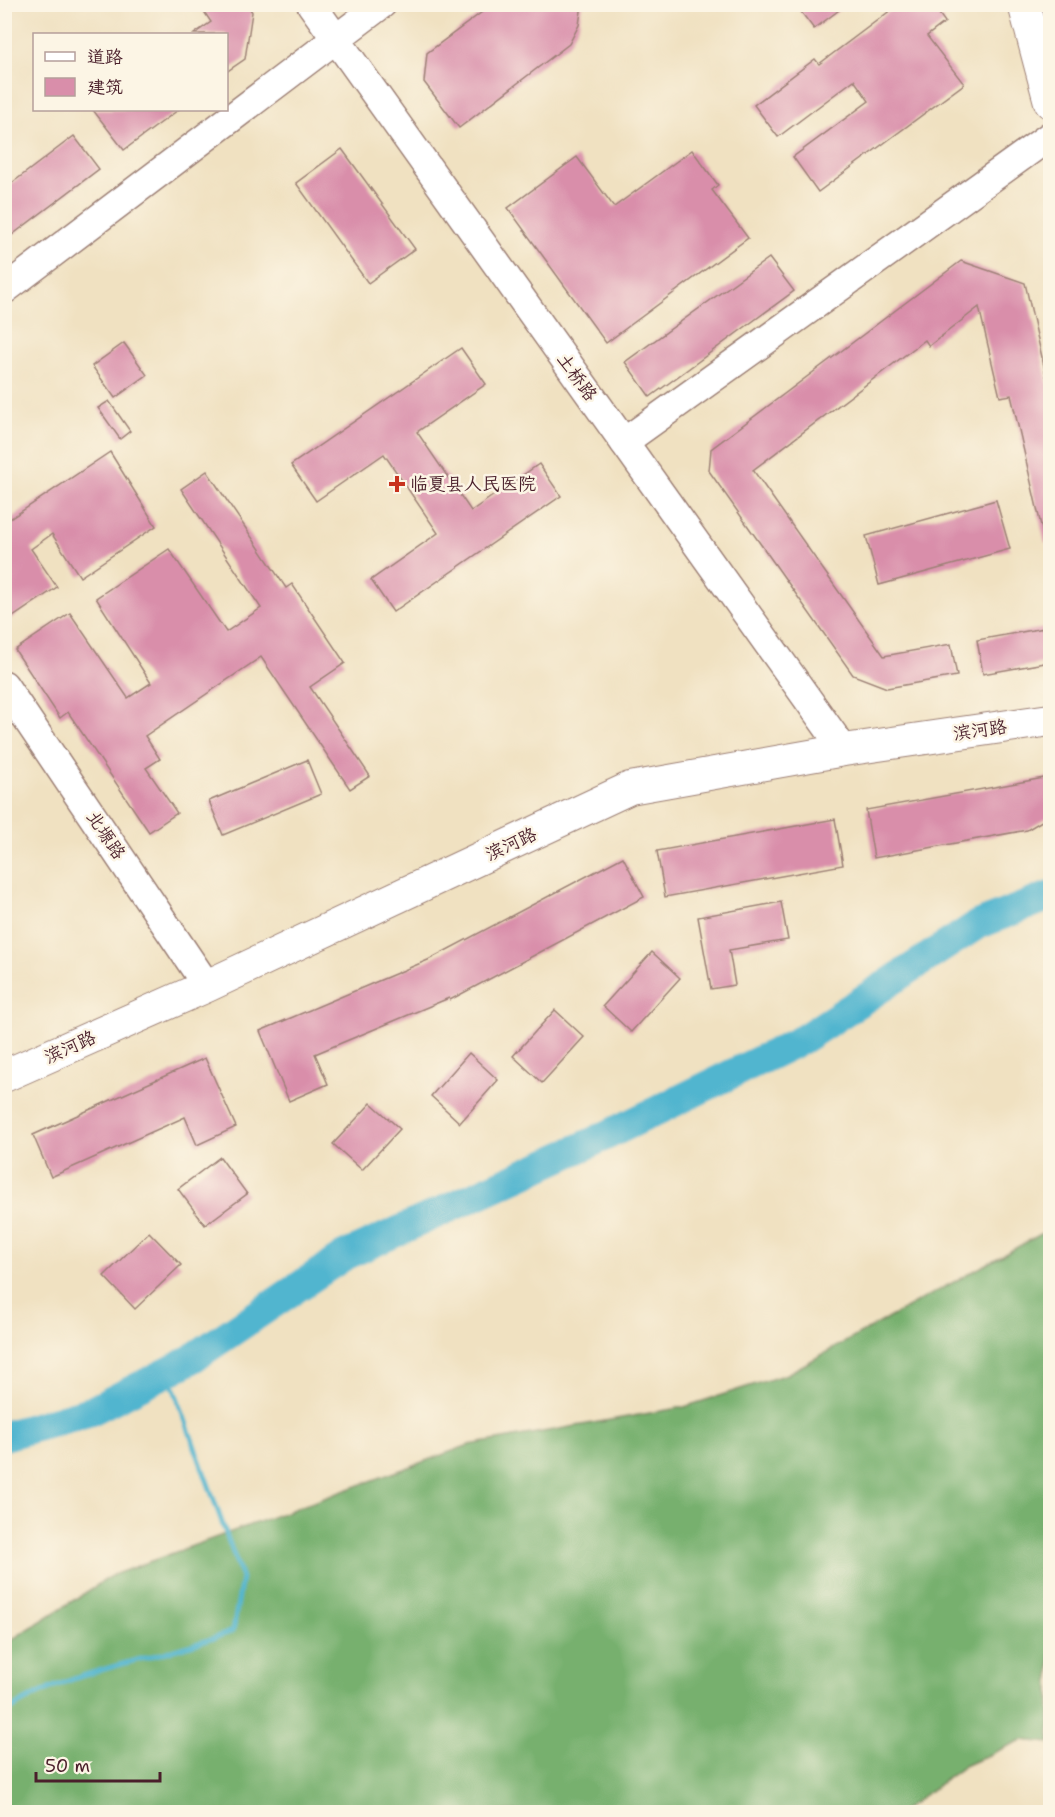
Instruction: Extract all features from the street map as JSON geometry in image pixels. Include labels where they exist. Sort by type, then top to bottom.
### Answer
[{"type":"main road","points":[[1024,4],[1050,102]]},
{"type":"main road","name":"滨河路","points":[[4,1076],[207,986],[630,788],[844,750],[1050,720]]},
{"type":"street","name":"土桥路","points":[[311,4],[844,750]]},
{"type":"street","points":[[4,290],[382,4]]},
{"type":"street","points":[[624,442],[1050,136]]},
{"type":"street","name":"北塬路","points":[[4,685],[207,986]]},
{"type":"green space","points":[[1050,1229],[1050,1743],[1022,1740],[964,1766],[901,1812],[5,1812],[5,1644],[113,1575],[469,1445],[684,1407],[787,1374]]},
{"type":"building","points":[[199,4],[247,4],[252,12],[245,59],[228,71],[228,33],[195,33],[211,22]]},
{"type":"building","points":[[493,4],[582,4],[579,25],[569,44],[459,128],[424,82],[427,53]]},
{"type":"building","points":[[795,4],[847,4],[814,29]]},
{"type":"building","points":[[899,4],[932,4],[945,22],[927,36],[964,84],[818,192],[793,157],[869,101],[854,80],[778,137],[754,105],[815,59],[819,64]]},
{"type":"building","points":[[94,111],[177,111],[124,150]]},
{"type":"building","points":[[74,136],[99,169],[4,241],[4,189]]},
{"type":"building","points":[[342,149],[415,249],[368,283],[296,183]]},
{"type":"building","points":[[692,150],[718,185],[712,190],[748,238],[606,343],[508,208],[577,157],[614,207]]},
{"type":"building","points":[[769,258],[794,291],[650,397],[625,362]]},
{"type":"building","points":[[961,261],[1025,283],[1050,392],[1050,543],[1045,543],[1011,395],[1000,397],[979,307],[929,346],[925,340],[753,470],[884,656],[951,644],[957,676],[887,688],[853,675],[709,471],[711,449]]},
{"type":"building","points":[[124,343],[147,375],[115,398],[92,366]]},
{"type":"building","points":[[461,348],[486,384],[417,432],[471,511],[539,464],[561,496],[393,612],[371,580],[438,533],[384,454],[316,501],[291,465]]},
{"type":"building","points":[[109,401],[130,431],[120,439],[98,408]]},
{"type":"building","points":[[110,452],[156,526],[80,577],[52,534],[31,549],[57,587],[4,623],[4,523]]},
{"type":"building","points":[[207,471],[286,588],[292,584],[345,663],[310,687],[370,776],[350,789],[261,657],[145,736],[160,759],[146,768],[177,813],[149,832],[68,712],[60,718],[15,650],[70,613],[128,698],[151,683],[96,598],[169,549],[226,632],[261,608],[181,489]]},
{"type":"building","points":[[996,500],[1010,549],[879,585],[866,536]]},
{"type":"building","points":[[1050,627],[1050,662],[983,674],[977,640]]},
{"type":"building","points":[[307,760],[321,794],[223,835],[209,801]]},
{"type":"building","points":[[1050,777],[1050,816],[1027,830],[874,858],[866,810]]},
{"type":"building","points":[[835,819],[843,865],[665,897],[657,851]]},
{"type":"building","points":[[623,857],[644,897],[450,1000],[449,998],[315,1054],[328,1084],[289,1101],[260,1031],[428,960]]},
{"type":"building","points":[[781,902],[788,940],[729,950],[735,985],[711,989],[698,917]]},
{"type":"building","points":[[652,952],[680,978],[631,1032],[603,1006]]},
{"type":"building","points":[[555,1010],[584,1037],[542,1083],[513,1056]]},
{"type":"building","points":[[469,1053],[498,1080],[460,1123],[431,1096]]},
{"type":"building","points":[[205,1058],[236,1127],[197,1145],[185,1117],[51,1177],[33,1135]]},
{"type":"building","points":[[371,1103],[400,1129],[362,1170],[333,1144]]},
{"type":"building","points":[[220,1157],[247,1194],[205,1225],[178,1189]]},
{"type":"building","points":[[149,1232],[181,1265],[135,1309],[104,1276]]},
{"type":"waterway","points":[[4,1436],[91,1411],[187,1362],[344,1256],[591,1143],[803,1039],[977,925],[1050,896]]},
{"type":"waterway","points":[[4,1714],[58,1685],[233,1631],[242,1578],[168,1372]]},
{"type":"place","name":"临夏县人民医院","points":[[397,484]]}]
